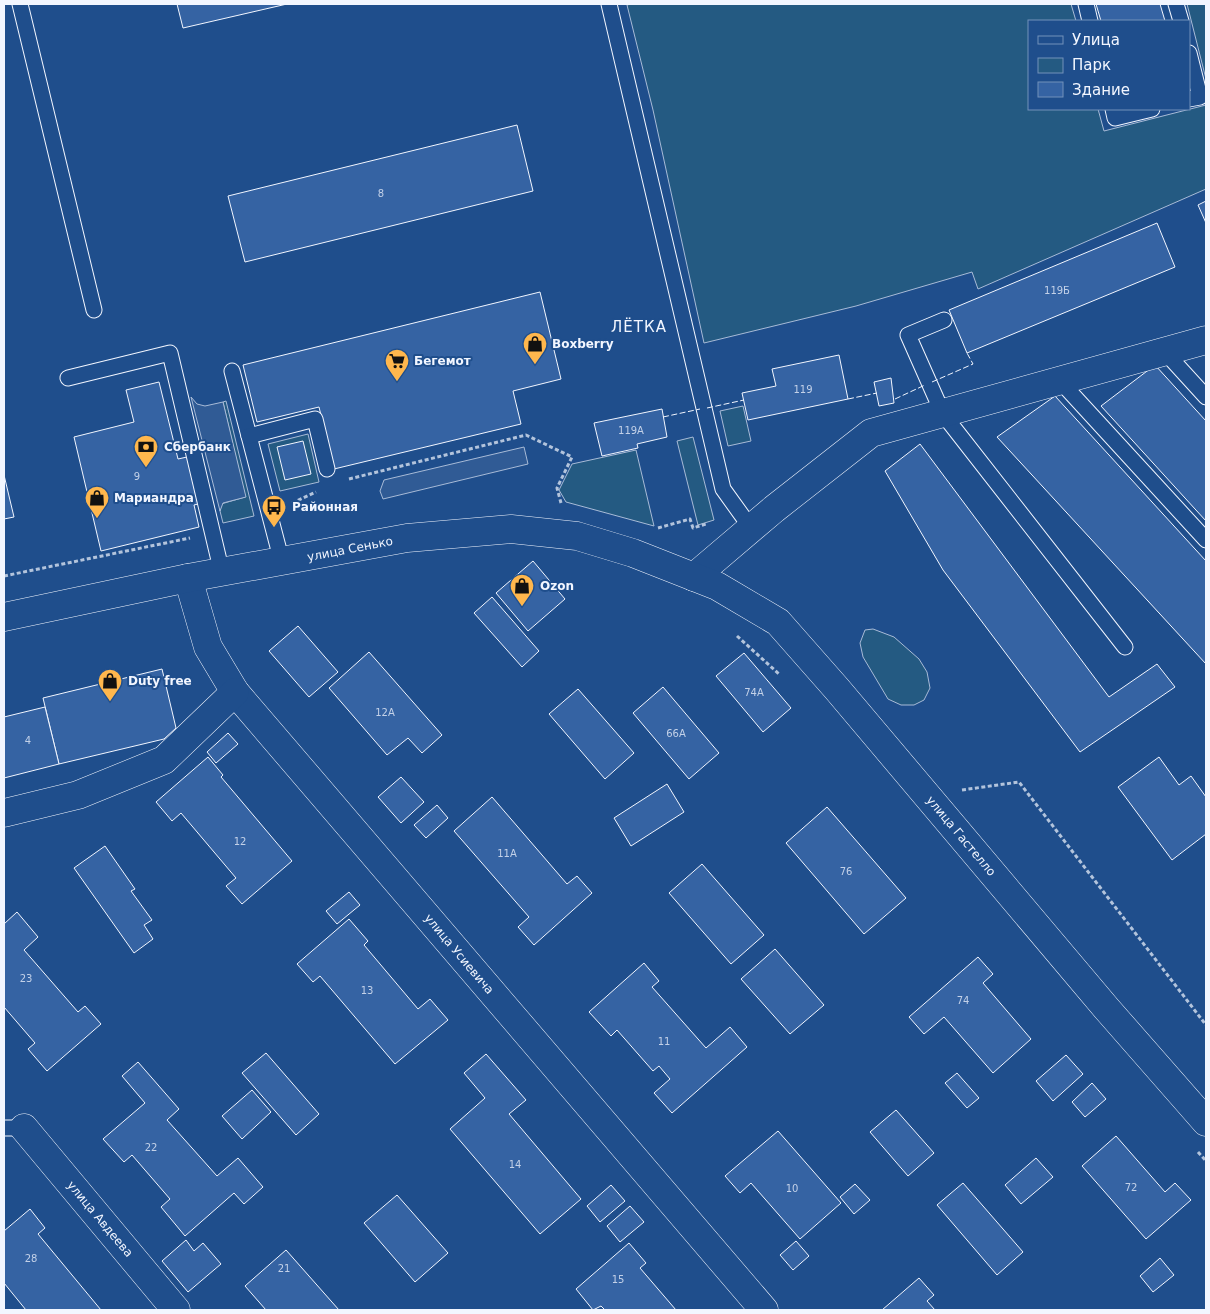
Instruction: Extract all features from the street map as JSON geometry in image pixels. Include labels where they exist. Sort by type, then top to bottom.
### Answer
[{"type":"street","points":[[694,577],[746,522],[871,433],[1206,340]]},
{"type":"street","name":"улица Сенько","points":[[4,617],[188,578],[407,538],[511,529],[577,536],[633,553],[694,577]]},
{"type":"street","name":"улица Гастелло","points":[[694,577],[717,586],[778,622],[1107,1009],[1206,1122]]},
{"type":"street","name":"улица Усиевича","points":[[188,578],[208,647],[235,692],[764,1310]]},
{"type":"street","points":[[4,813],[78,795],[164,760],[235,692]]},
{"type":"street","name":"улица Авдеева","points":[[14,1128],[176,1310]]},
{"type":"lane","points":[[20,4],[94,310]]},
{"type":"lane","points":[[608,4],[723,489],[746,522]]},
{"type":"lane","points":[[1086,4],[1090,20]]},
{"type":"lane","points":[[1176,4],[1181,20]]},
{"type":"lane","points":[[1190,57],[1200,96],[1190,99]]},
{"type":"lane","points":[[1113,110],[1115,118],[1148,110]]},
{"type":"lane","points":[[944,320],[908,335],[943,414],[1126,647]]},
{"type":"lane","points":[[1165,352],[1206,397]]},
{"type":"lane","points":[[68,378],[170,353],[222,573]]},
{"type":"lane","points":[[232,371],[282,562]]},
{"type":"lane","points":[[1060,381],[1206,540]]},
{"type":"lane","points":[[249,436],[315,419],[327,469]]},
{"type":"path","points":[[345,481],[526,434],[572,456],[557,488],[558,500],[562,504]]},
{"type":"path","points":[[270,515],[320,490]]},
{"type":"path","points":[[652,529],[690,520],[692,528],[746,522]]},
{"type":"path","points":[[4,576],[213,533]]},
{"type":"path","points":[[926,794],[1019,782],[1206,1025]]},
{"type":"green space","points":[[1071,4],[1076,20],[1028,20],[1028,110],[1098,110],[1104,131],[1206,105],[1206,189],[978,289],[972,272],[856,306],[704,343],[653,110],[627,5]]},
{"type":"green space","points":[[1187,4],[1206,4],[1206,79]]},
{"type":"green space","points":[[226,401],[254,516],[223,523],[220,511],[221,504],[245,497],[223,402]]},
{"type":"green space","points":[[743,406],[751,441],[728,446],[720,411]]},
{"type":"green space","points":[[308,434],[319,482],[280,491],[268,444]]},
{"type":"green space","points":[[693,437],[714,520],[698,525],[677,441]]},
{"type":"green space","points":[[636,450],[654,526],[566,502],[559,490],[572,464]]},
{"type":"green space","points":[[873,629],[894,637],[919,659],[927,672],[930,688],[924,700],[914,705],[901,705],[888,699],[863,657],[860,643],[865,630]]},
{"type":"shaded area","points":[[191,397],[197,404],[205,406],[223,402],[246,497],[223,503],[220,511]]},
{"type":"shaded area","points":[[524,447],[528,464],[383,499],[380,491],[384,480]]},
{"type":"building","points":[[177,4],[287,4],[183,28]]},
{"type":"building","points":[[1096,4],[1160,4],[1165,20],[1101,20]]},
{"type":"building","points":[[517,125],[533,191],[245,262],[228,196]]},
{"type":"building","points":[[1206,201],[1206,223],[1198,205]]},
{"type":"building","points":[[1157,223],[1175,267],[967,353],[949,310]]},
{"type":"building","name":"Бегемот","points":[[540,292],[561,379],[513,391],[521,424],[334,469],[319,407],[257,422],[243,365]]},
{"type":"building","points":[[839,355],[848,399],[748,420],[742,393],[776,386],[772,369]]},
{"type":"building","points":[[1155,365],[1206,421],[1206,521],[1101,406]]},
{"type":"building","points":[[891,378],[894,403],[879,406],[874,382]]},
{"type":"building","points":[[159,382],[178,459],[187,457],[198,504],[194,505],[199,527],[101,551],[74,437],[134,422],[126,390]]},
{"type":"building","points":[[1055,396],[1206,561],[1206,664],[997,437]]},
{"type":"building","points":[[662,409],[667,437],[637,444],[638,448],[602,456],[594,423]]},
{"type":"building","points":[[303,441],[311,474],[285,480],[277,447]]},
{"type":"building","points":[[920,444],[1109,697],[1157,664],[1175,687],[1080,752],[943,570],[885,471]]},
{"type":"building","points":[[4,475],[14,517],[4,519]]},
{"type":"building","points":[[533,561],[565,599],[528,631],[496,593]]},
{"type":"building","points":[[492,597],[539,651],[522,667],[474,613]]},
{"type":"building","points":[[298,626],[338,672],[309,697],[269,651]]},
{"type":"building","points":[[369,652],[442,735],[422,753],[408,738],[387,755],[329,688]]},
{"type":"building","points":[[744,653],[791,708],[763,732],[716,676]]},
{"type":"building","points":[[162,669],[176,728],[164,739],[59,764],[43,698]]},
{"type":"building","points":[[663,687],[719,753],[689,779],[633,713]]},
{"type":"building","points":[[578,689],[634,753],[605,779],[549,714]]},
{"type":"building","points":[[45,707],[59,764],[4,778],[4,717]]},
{"type":"building","points":[[228,733],[238,744],[216,763],[207,752]]},
{"type":"building","points":[[208,757],[223,775],[221,777],[292,861],[242,904],[226,886],[236,878],[181,813],[172,821],[156,802]]},
{"type":"building","points":[[1159,757],[1179,785],[1191,776],[1206,797],[1206,834],[1172,860],[1118,787]]},
{"type":"building","points":[[401,777],[424,802],[401,823],[378,797]]},
{"type":"building","points":[[667,784],[684,812],[631,846],[614,818]]},
{"type":"building","points":[[492,797],[567,884],[577,876],[592,893],[534,945],[518,927],[529,917],[454,831]]},
{"type":"building","points":[[437,805],[448,818],[426,838],[414,825]]},
{"type":"building","points":[[827,807],[906,898],[864,934],[786,843]]},
{"type":"building","points":[[105,846],[135,889],[131,891],[152,920],[144,925],[153,939],[134,953],[74,868]]},
{"type":"building","points":[[702,864],[764,935],[731,964],[669,893]]},
{"type":"building","points":[[349,892],[360,905],[337,924],[326,911]]},
{"type":"building","points":[[17,912],[38,937],[24,950],[78,1012],[85,1006],[101,1024],[47,1071],[28,1049],[35,1043],[4,1007],[4,924]]},
{"type":"building","points":[[349,919],[368,941],[364,945],[418,1009],[430,999],[448,1020],[395,1064],[320,976],[313,982],[297,964]]},
{"type":"building","points":[[775,949],[824,1005],[790,1034],[741,979]]},
{"type":"building","points":[[978,957],[993,974],[983,983],[1031,1039],[993,1073],[944,1017],[924,1034],[909,1017]]},
{"type":"building","points":[[644,963],[659,981],[652,987],[706,1048],[730,1027],[747,1047],[672,1113],[654,1093],[670,1079],[659,1066],[653,1071],[617,1030],[611,1036],[589,1012]]},
{"type":"building","points":[[266,1053],[319,1114],[296,1135],[242,1073]]},
{"type":"building","points":[[486,1054],[526,1100],[509,1114],[581,1199],[540,1234],[450,1129],[485,1098],[464,1073]]},
{"type":"building","points":[[1066,1055],[1083,1074],[1053,1101],[1036,1081]]},
{"type":"building","points":[[138,1062],[179,1109],[167,1120],[217,1176],[238,1158],[263,1187],[244,1204],[234,1193],[185,1236],[161,1207],[170,1199],[132,1155],[124,1162],[103,1139],[145,1103],[122,1076]]},
{"type":"building","points":[[957,1073],[979,1098],[967,1108],[945,1083]]},
{"type":"building","points":[[1092,1083],[1106,1099],[1085,1117],[1072,1102]]},
{"type":"building","points":[[252,1090],[271,1112],[242,1139],[222,1116]]},
{"type":"building","points":[[896,1110],[934,1153],[908,1176],[870,1132]]},
{"type":"building","points":[[778,1131],[841,1203],[800,1239],[751,1183],[740,1193],[725,1176]]},
{"type":"building","points":[[1116,1136],[1165,1192],[1175,1183],[1191,1200],[1146,1239],[1082,1166]]},
{"type":"building","points":[[1036,1158],[1053,1177],[1021,1204],[1005,1185]]},
{"type":"building","points":[[963,1183],[1023,1252],[997,1275],[937,1205]]},
{"type":"building","points":[[855,1184],[870,1200],[854,1214],[840,1197]]},
{"type":"building","points":[[611,1185],[625,1201],[600,1222],[587,1206]]},
{"type":"building","points":[[397,1195],[448,1253],[415,1282],[364,1223]]},
{"type":"building","points":[[630,1206],[644,1222],[620,1242],[607,1226]]},
{"type":"building","points":[[30,1209],[45,1228],[38,1234],[101,1310],[26,1310],[4,1283],[4,1231]]},
{"type":"building","points":[[186,1240],[194,1251],[203,1243],[221,1264],[188,1292],[162,1261]]},
{"type":"building","points":[[796,1241],[809,1256],[793,1270],[780,1255]]},
{"type":"building","points":[[629,1243],[646,1263],[640,1268],[676,1310],[605,1310],[601,1306],[593,1310],[576,1289]]},
{"type":"building","points":[[286,1250],[339,1310],[266,1310],[245,1286]]},
{"type":"building","points":[[1160,1258],[1174,1275],[1153,1292],[1140,1276]]},
{"type":"building","points":[[919,1278],[934,1295],[927,1301],[935,1310],[882,1310]]},
{"type":"fence","points":[[932,382],[973,364],[967,353]]},
{"type":"fence","points":[[895,399],[925,385]]},
{"type":"fence","points":[[848,399],[877,393]]},
{"type":"fence","points":[[707,408],[744,400]]},
{"type":"fence","points":[[663,417],[700,409]]},
{"type":"place","name":"Boxberry","points":[[535,365]]},
{"type":"place","name":"Бегемот","points":[[397,382]]},
{"type":"place","name":"Сбербанк","points":[[146,468]]},
{"type":"place","name":"Мариандра","points":[[97,519]]},
{"type":"place","name":"Районная","points":[[274,528]]},
{"type":"place","name":"Ozon","points":[[522,607]]},
{"type":"place","name":"Duty free","points":[[110,702]]},
{"type":"district","name":"ЛЁТКА","points":[[639,327]]}]
